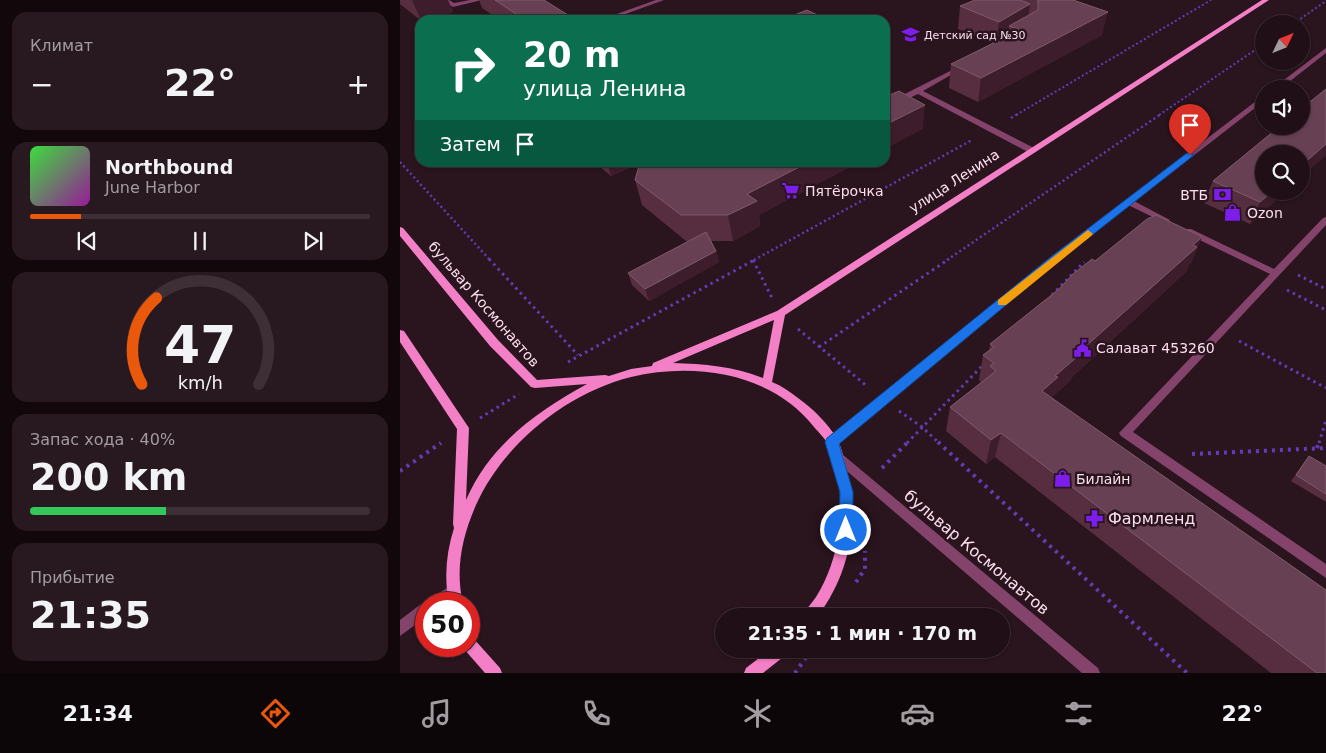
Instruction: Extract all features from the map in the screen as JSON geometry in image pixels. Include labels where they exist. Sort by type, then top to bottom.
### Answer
[{"type":"main road","name":"улица Ленина","points":[[454,592],[453,560],[459,530],[482,478],[518,435],[563,402],[611,379],[650,369],[780,313],[1266,0]]},
{"type":"main road","name":"бульвар Космонавтов","points":[[400,230],[494,342],[535,384],[611,379]]},
{"type":"main road","points":[[767,383],[780,313]]},
{"type":"main road","points":[[400,334],[463,428],[459,530]]},
{"type":"main road","name":"улица Ленина","points":[[650,369],[692,366],[722,369],[767,383],[790,396],[810,414],[832,442],[838,457],[846,492],[846,530],[835,571],[814,608]]},
{"type":"main road","points":[[480,656],[495,673]]},
{"type":"main road","points":[[751,673],[770,658]]},
{"type":"street","points":[[445,0],[453,6],[479,0]]},
{"type":"street","points":[[618,15],[662,0]]},
{"type":"street","points":[[1287,80],[1326,50]]},
{"type":"street","points":[[890,105],[970,63]]},
{"type":"street","points":[[918,91],[1031,150]]},
{"type":"street","points":[[832,442],[1056,258],[1255,104]]},
{"type":"street","points":[[1310,104],[1326,110]]},
{"type":"street","points":[[1129,202],[1275,273]]},
{"type":"street","points":[[1326,220],[1125,433],[1326,572]]},
{"type":"street","name":"бульвар Космонавтов","points":[[838,457],[1093,673]]},
{"type":"street","points":[[400,629],[415,618]]},
{"type":"path","points":[[400,471],[463,428],[578,355],[992,129],[1211,0]]},
{"type":"path","points":[[1306,15],[1326,1]]},
{"type":"path","points":[[819,346],[1255,50]]},
{"type":"path","points":[[400,162],[578,355]]},
{"type":"path","points":[[1048,299],[1090,256]]},
{"type":"path","points":[[753,260],[780,313],[884,401],[922,427],[1187,673]]},
{"type":"path","points":[[1275,273],[1326,289]]},
{"type":"path","points":[[1275,273],[1326,310]]},
{"type":"path","points":[[1221,331],[1326,388]]},
{"type":"path","points":[[868,482],[985,363]]},
{"type":"path","points":[[1316,449],[1326,420]]},
{"type":"path","points":[[1157,456],[1326,448]]},
{"type":"path","points":[[854,585],[865,569],[865,550]]},
{"type":"path","points":[[795,673],[806,658]]},
{"type":"building","points":[[495,0],[544,0],[568,15],[518,15]]},
{"type":"building","points":[[975,0],[1020,0],[1030,4],[999,22],[960,6]]},
{"type":"building","points":[[1038,0],[1073,0],[1108,12],[981,78],[951,64],[1020,30],[1009,26],[1038,10]]},
{"type":"building","points":[[807,10],[818,15],[794,15]]},
{"type":"building","points":[[1326,89],[1326,144],[1310,158],[1310,145],[1257,145],[1269,135],[1310,135],[1310,102]]},
{"type":"building","points":[[899,91],[925,105],[890,122],[890,95]]},
{"type":"building","points":[[1255,147],[1255,200],[1213,181]]},
{"type":"building","points":[[639,167],[799,167],[747,194],[757,201],[728,215],[681,215],[635,180]]},
{"type":"building","points":[[1156,215],[1202,237],[1193,245],[1197,247],[1076,355],[1078,356],[1055,376],[1058,377],[1042,391],[1326,590],[1326,673],[1317,673],[1001,433],[991,440],[950,407],[996,371],[990,366],[994,363],[983,355],[994,347],[990,344],[1059,289],[1073,274],[1092,259],[1095,261],[1147,219]]},
{"type":"building","points":[[706,232],[716,251],[645,289],[628,273]]},
{"type":"building","points":[[1309,456],[1326,466],[1326,494],[1296,475]]},
{"type":"slow traffic","points":[[1002,303],[1088,234]]},
{"type":"place","name":"Детский сад №30","points":[[910,35]]},
{"type":"place","name":"Пятёрочка","points":[[791,191]]},
{"type":"place","name":"ВТБ","points":[[1222,195]]},
{"type":"place","name":"Ozon","points":[[1233,213]]},
{"type":"place","name":"Салават 453260","points":[[1082,348]]},
{"type":"place","name":"Билайн","points":[[1062,479]]},
{"type":"place","name":"Фармленд","points":[[1094,518]]},
{"type":"route","points":[[846,530],[846,492],[838,457],[832,442],[1056,258],[1190,155]]}]
